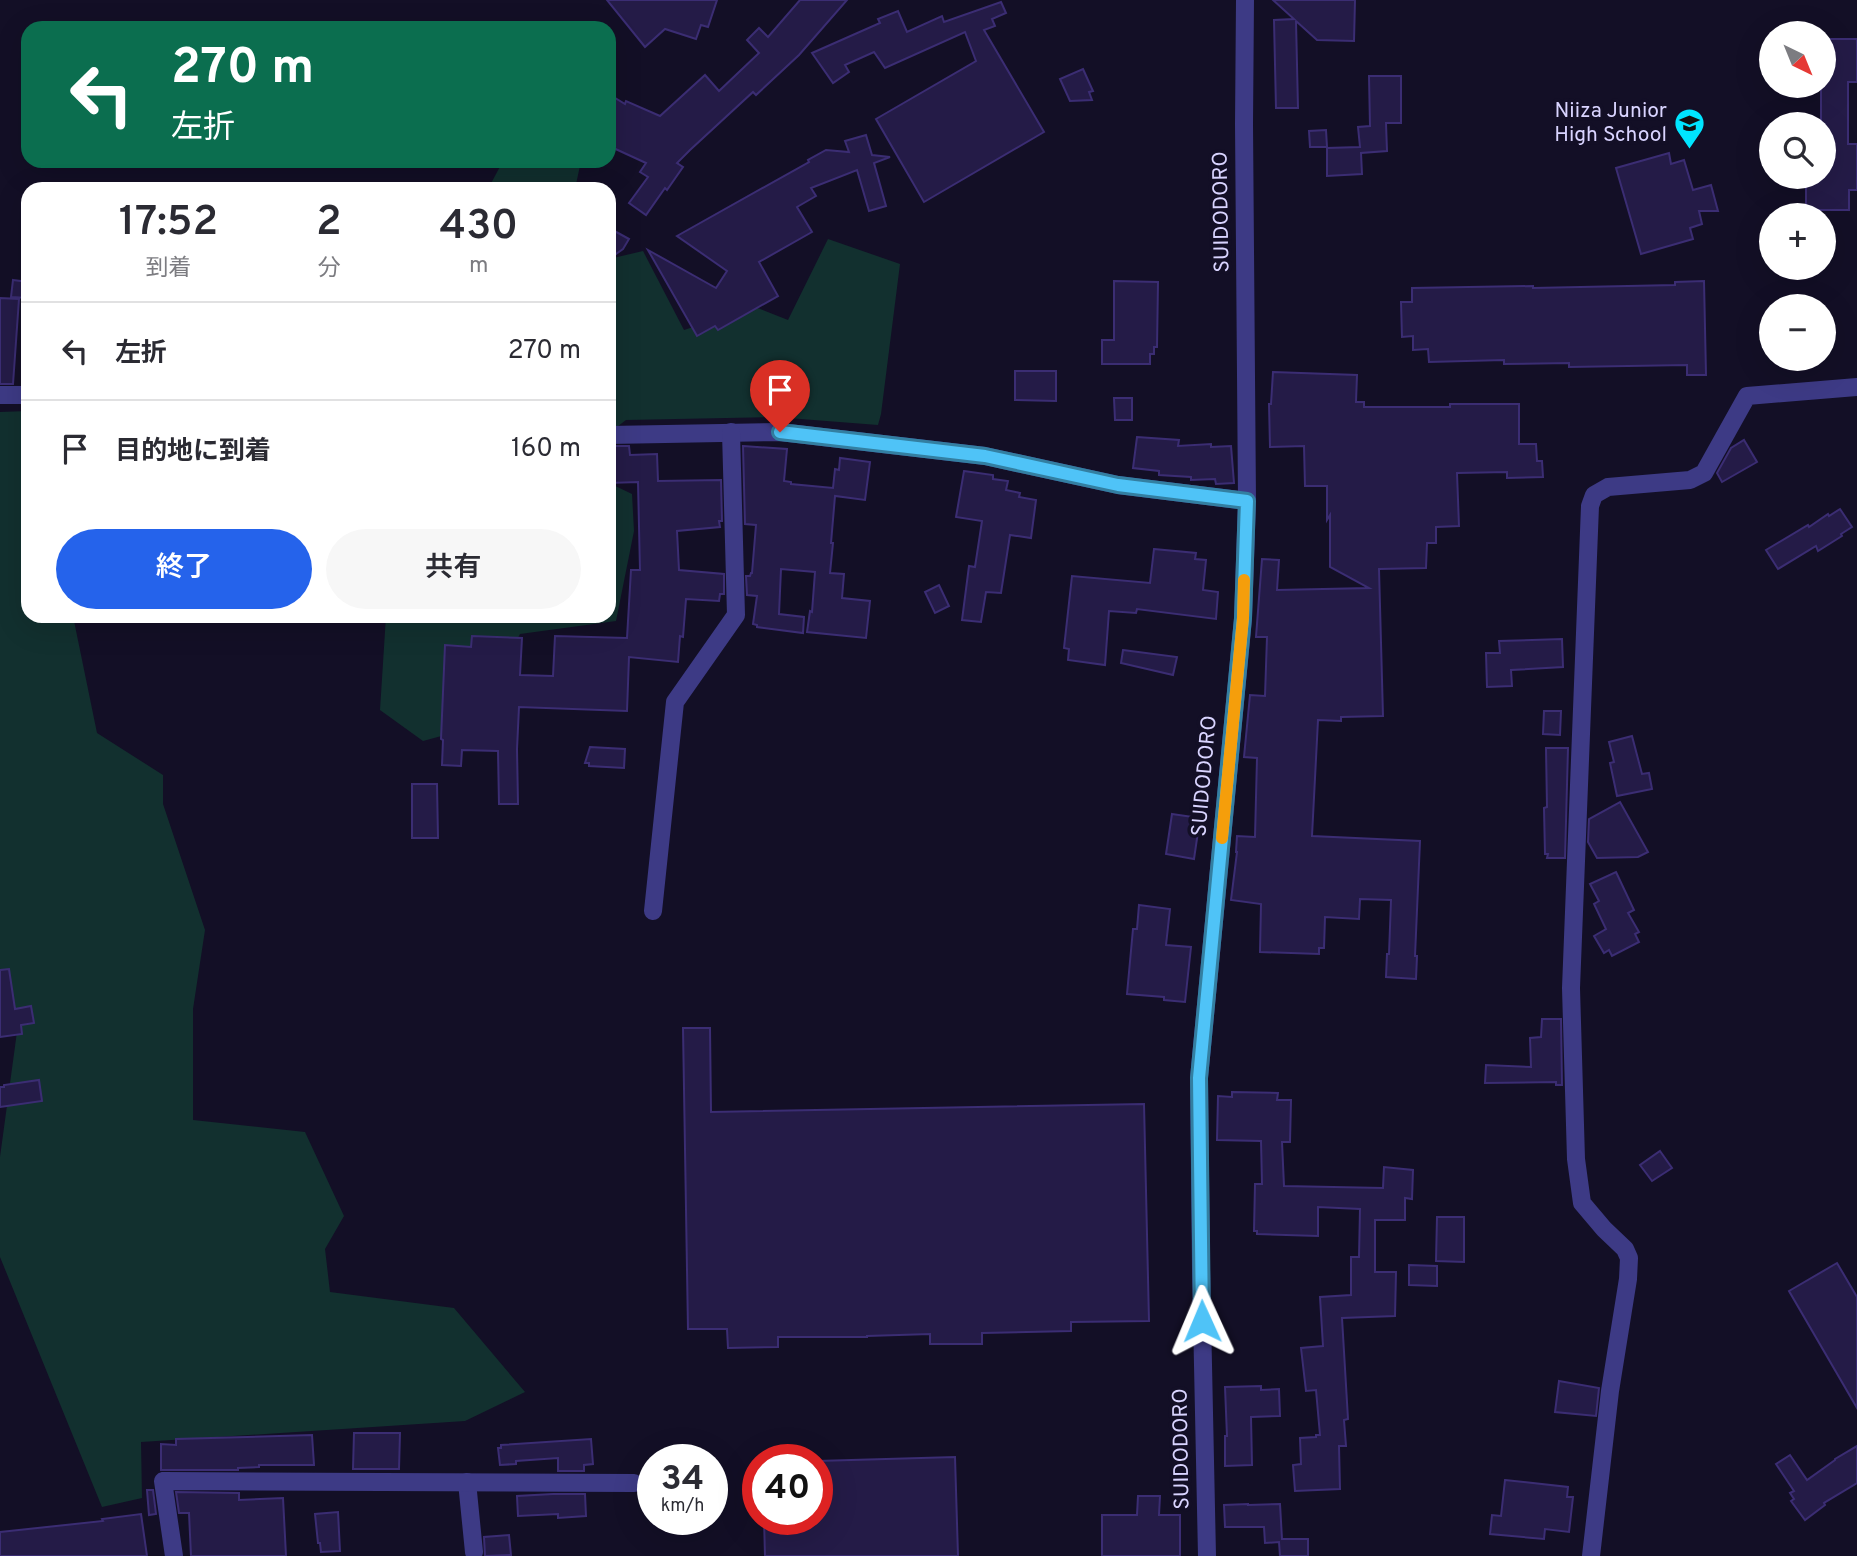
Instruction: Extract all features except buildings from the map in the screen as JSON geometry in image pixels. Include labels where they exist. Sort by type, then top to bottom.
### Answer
[{"type":"street","name":"SUIDODORO","points":[[1207,1556],[1200,1269],[1199,1078],[1243,618],[1247,501],[1245,0]]},
{"type":"street","points":[[1591,1556],[1629,1258],[1625,1249],[1582,1203],[1576,1159],[1571,988],[1590,506],[1594,495],[1608,487],[1690,480],[1704,472],[1747,396],[1857,387]]},
{"type":"street","points":[[0,395],[21,395]]},
{"type":"street","points":[[653,911],[674,702],[736,615],[731,432]]},
{"type":"street","points":[[616,435],[780,432],[985,456],[1118,485],[1247,501]]},
{"type":"street","points":[[174,1556],[163,1481],[634,1483]]},
{"type":"street","points":[[467,1482],[474,1552]]},
{"type":"green space","points":[[499,168],[580,168],[576,182],[492,182]]},
{"type":"green space","points":[[828,239],[900,264],[878,425],[775,417],[626,420],[616,428],[616,257],[643,251],[684,330],[755,307],[788,320]]},
{"type":"green space","points":[[21,411],[21,623],[74,623],[97,733],[163,775],[163,804],[205,930],[193,1009],[193,1120],[305,1132],[344,1216],[325,1249],[330,1292],[454,1308],[525,1392],[465,1421],[141,1442],[142,1498],[102,1507],[0,1257],[0,1157],[19,1017],[0,1003],[0,412]]},
{"type":"green space","points":[[616,486],[632,494],[634,531],[616,621]]},
{"type":"green space","points":[[386,623],[601,623],[520,634],[471,728],[423,741],[380,710]]},
{"type":"slow traffic","points":[[1222,838],[1243,618],[1244,580]]},
{"type":"place","name":"Niiza Junior High School","points":[[1690,150]]},
{"type":"route","points":[[780,432],[985,456],[1118,485],[1247,501],[1243,618],[1199,1078],[1202,1321]]}]
